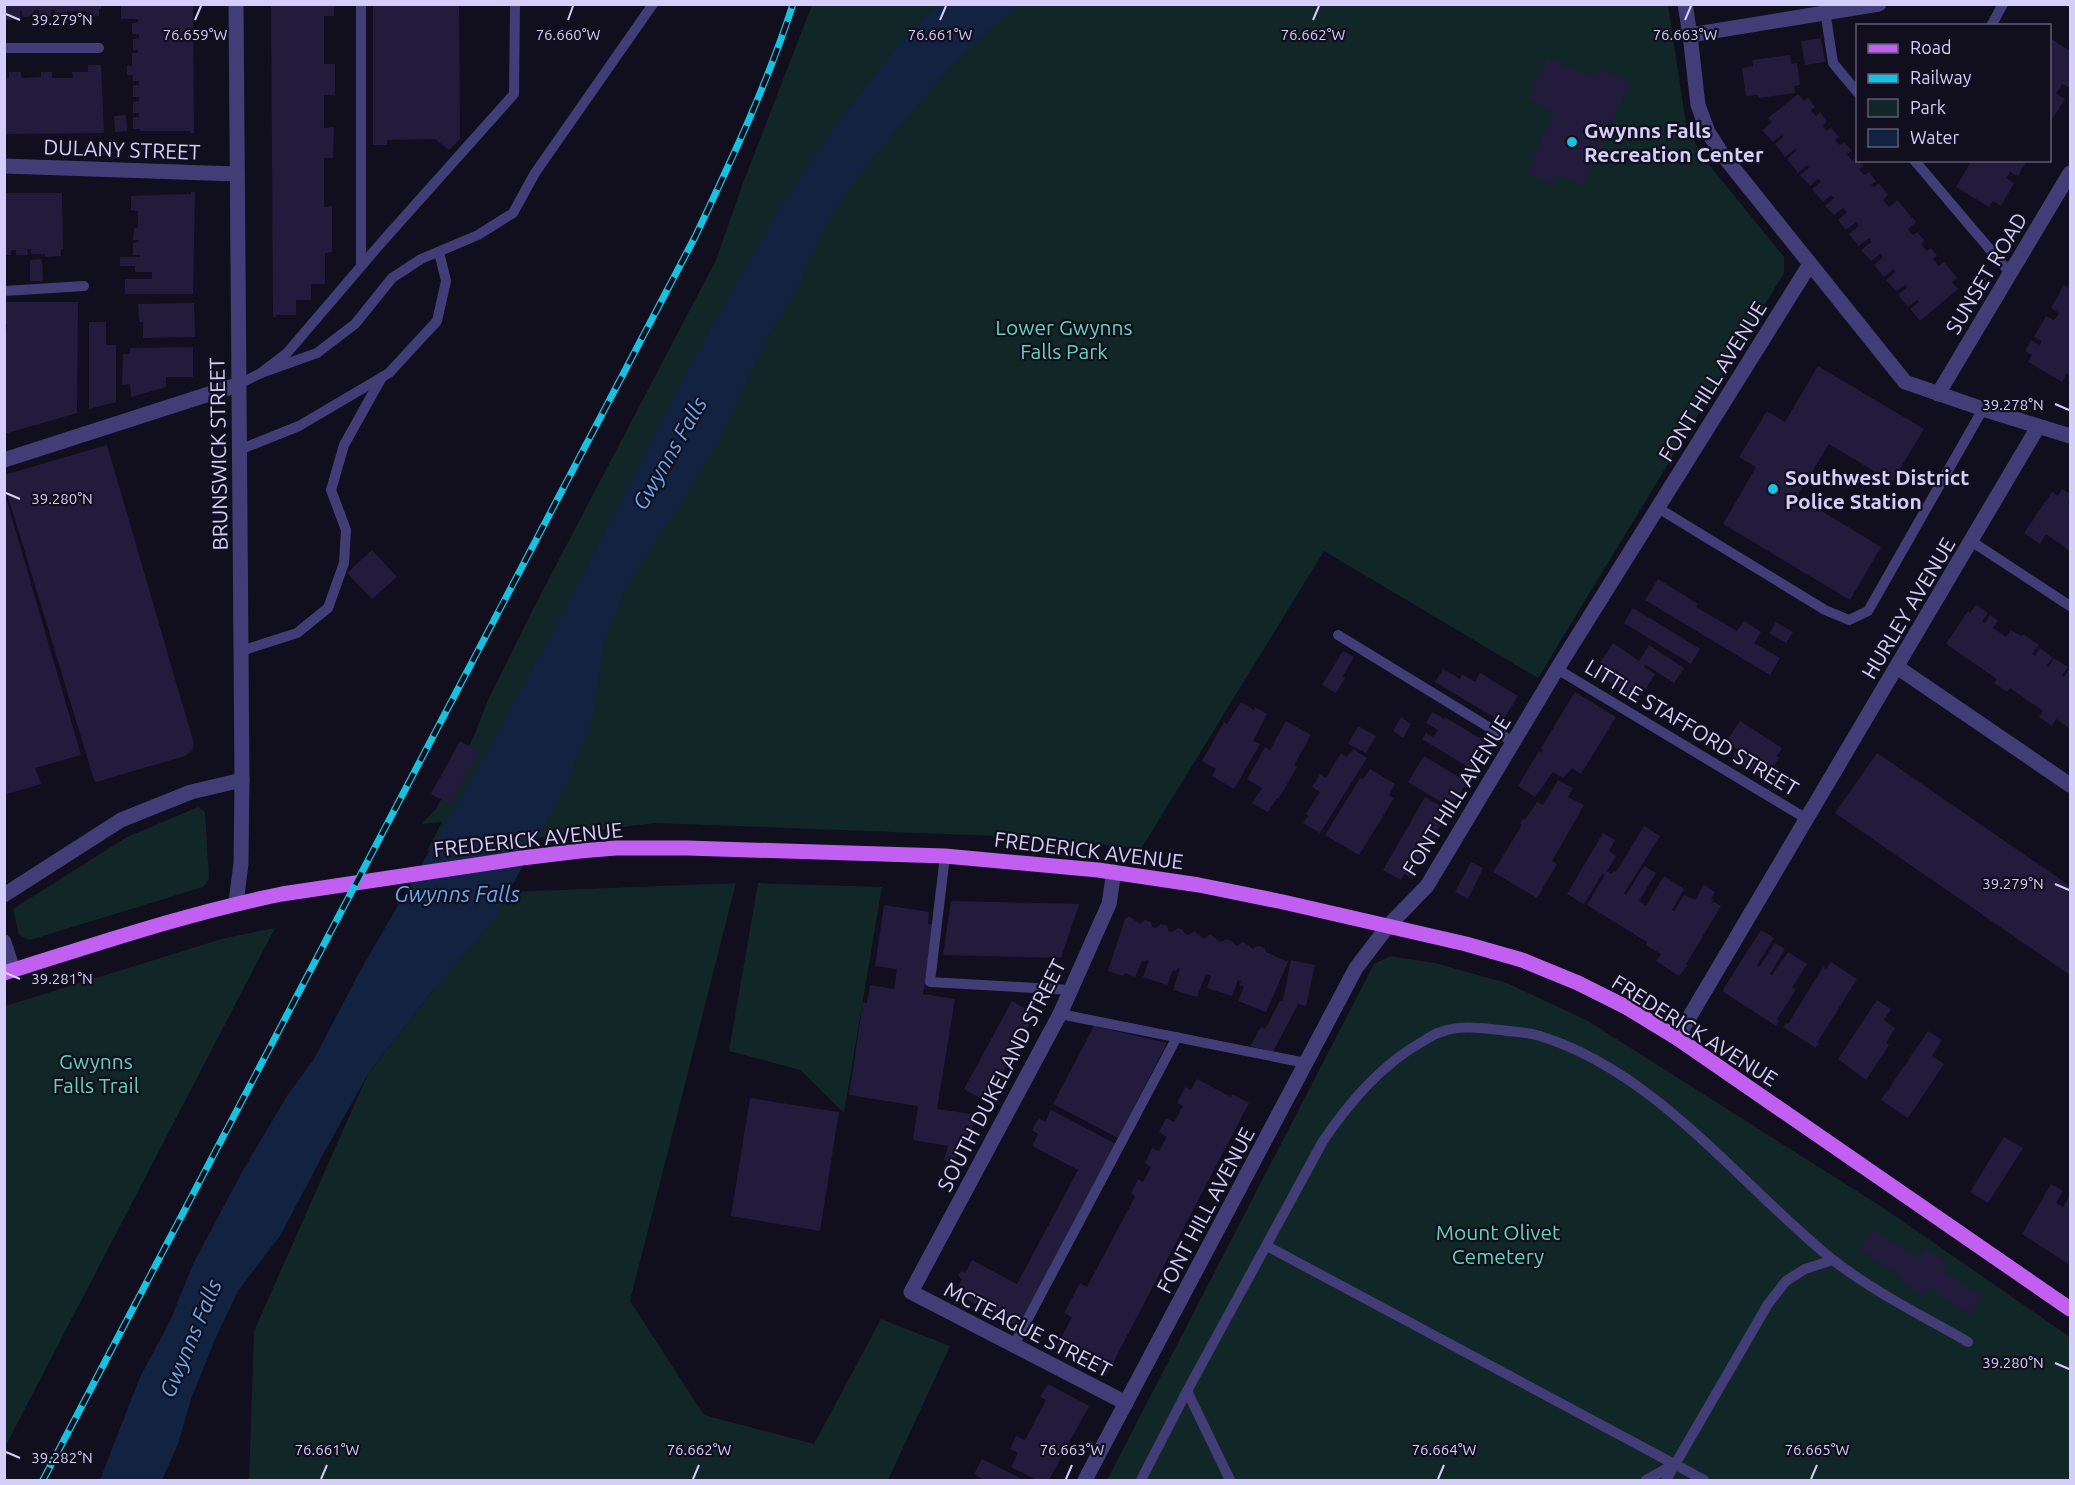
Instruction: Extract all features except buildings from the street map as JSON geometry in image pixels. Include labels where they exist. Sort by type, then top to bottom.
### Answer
[{"type":"main road","name":"FREDERICK AVENUE","points":[[9,972],[198,912],[236,903],[282,894],[580,850],[687,848],[945,855],[1114,872],[1199,885],[1466,944],[1522,960],[1578,982],[1626,1007],[1677,1038],[2070,1309]]},
{"type":"street","name":"BRUNSWICK STREET","points":[[236,4],[237,385],[240,450],[242,780],[241,863],[236,903]]},
{"type":"street","points":[[1685,4],[1698,105],[1708,132],[1722,154],[1905,382],[2070,436]]},
{"type":"street","points":[[1690,35],[1825,9],[1879,4]]},
{"type":"street","name":"DULANY STREET","points":[[4,166],[237,174]]},
{"type":"street","name":"SUNSET ROAD","points":[[1938,394],[2070,173]]},
{"type":"street","name":"FONT HILL AVENUE","points":[[1085,1480],[1356,968],[1388,926],[1427,886],[1557,669],[1810,264]]},
{"type":"street","points":[[4,460],[237,385]]},
{"type":"street","name":"HURLEY AVENUE","points":[[1677,1038],[2038,427]]},
{"type":"street","points":[[1897,667],[2070,785]]},
{"type":"street","points":[[4,895],[121,820],[191,792],[242,780]]},
{"type":"street","name":"SOUTH DUKELAND STREET","points":[[911,1292],[1060,1014],[1109,904],[1114,872]]},
{"type":"street","points":[[4,942],[9,972]]},
{"type":"street","name":"MCTEAGUE STREET","points":[[911,1292],[1126,1403]]},
{"type":"lane","points":[[361,4],[361,266]]},
{"type":"lane","points":[[261,373],[287,354],[361,266],[514,94],[515,4]]},
{"type":"lane","points":[[237,385],[261,373],[317,352],[355,324],[392,278],[421,259],[478,235],[513,213],[535,173],[653,4]]},
{"type":"lane","points":[[1992,24],[2003,4]]},
{"type":"lane","points":[[1825,9],[1833,63],[1856,92]]},
{"type":"lane","points":[[4,48],[99,48]]},
{"type":"lane","points":[[1916,162],[2010,273]]},
{"type":"lane","points":[[240,450],[299,426],[389,373],[437,321],[446,281],[439,252]]},
{"type":"lane","points":[[4,291],[84,286]]},
{"type":"lane","points":[[241,651],[297,633],[328,608],[344,563],[346,530],[332,490],[344,445],[382,377]]},
{"type":"lane","points":[[1658,508],[1825,610],[1849,620],[1868,611],[1983,409]]},
{"type":"lane","points":[[1971,541],[2070,606]]},
{"type":"lane","points":[[1338,634],[1513,742]]},
{"type":"lane","name":"LITTLE STAFFORD STREET","points":[[1557,669],[1807,819]]},
{"type":"lane","points":[[945,855],[930,982],[1071,990]]},
{"type":"lane","points":[[1060,1014],[1306,1063]]},
{"type":"lane","points":[[1141,1480],[1323,1141],[1345,1109],[1378,1074],[1410,1048],[1441,1032],[1470,1027],[1538,1035],[1580,1052],[1617,1071],[1656,1099],[1833,1260],[1879,1291],[1968,1342]]},
{"type":"lane","points":[[1014,1345],[1178,1037]]},
{"type":"lane","points":[[1267,1246],[1704,1480]]},
{"type":"lane","points":[[1666,1480],[1768,1304],[1786,1281],[1805,1269],[1833,1260]]},
{"type":"lane","points":[[1187,1391],[1230,1480]]},
{"type":"lane","points":[[1646,1480],[1675,1464]]},
{"type":"green space","name":"Lower Gwynns Falls Park","points":[[812,5],[1668,5],[1686,124],[1702,156],[1784,257],[1784,273],[1538,678],[1324,551],[1141,849],[1026,837],[655,823],[427,851],[442,822],[421,824],[436,809],[474,736],[488,700],[533,609],[716,260],[743,183]]},
{"type":"green space","points":[[198,807],[205,812],[209,879],[203,887],[30,940],[19,935],[13,909],[127,837]]},
{"type":"green space","points":[[736,883],[630,1301],[704,1415],[814,1444],[881,1319],[950,1346],[888,1480],[249,1480],[254,1331],[368,1074],[509,892]]},
{"type":"green space","points":[[758,883],[882,887],[844,1113],[800,1070],[729,1051]]},
{"type":"green space","name":"Gwynns Falls Trail","points":[[275,928],[5,1447],[5,1006],[225,938]]},
{"type":"green space","name":"Mount Olivet Cemetery","points":[[1390,956],[1435,963],[1507,983],[1588,1021],[1885,1209],[2070,1337],[2070,1480],[1107,1480],[1374,964]]},
{"type":"water","name":"Gwynns Falls","points":[[938,5],[1018,5],[955,61],[841,199],[819,238],[798,287],[768,336],[719,439],[683,500],[628,583],[604,640],[594,715],[569,779],[495,918],[434,989],[368,1074],[280,1236],[238,1291],[191,1399],[178,1444],[162,1480],[100,1480],[140,1377],[170,1321],[193,1264],[242,1172],[287,1096],[314,1059],[360,971],[493,741],[578,585],[683,378],[775,216],[835,126],[868,83],[906,36]]},
{"type":"railway","points":[[43,1480],[695,237],[760,93],[793,4]]},
{"type":"place","name":"Gwynns Falls Recreation Center","points":[[1572,142]]},
{"type":"place","name":"Southwest District Police Station","points":[[1773,489]]}]
